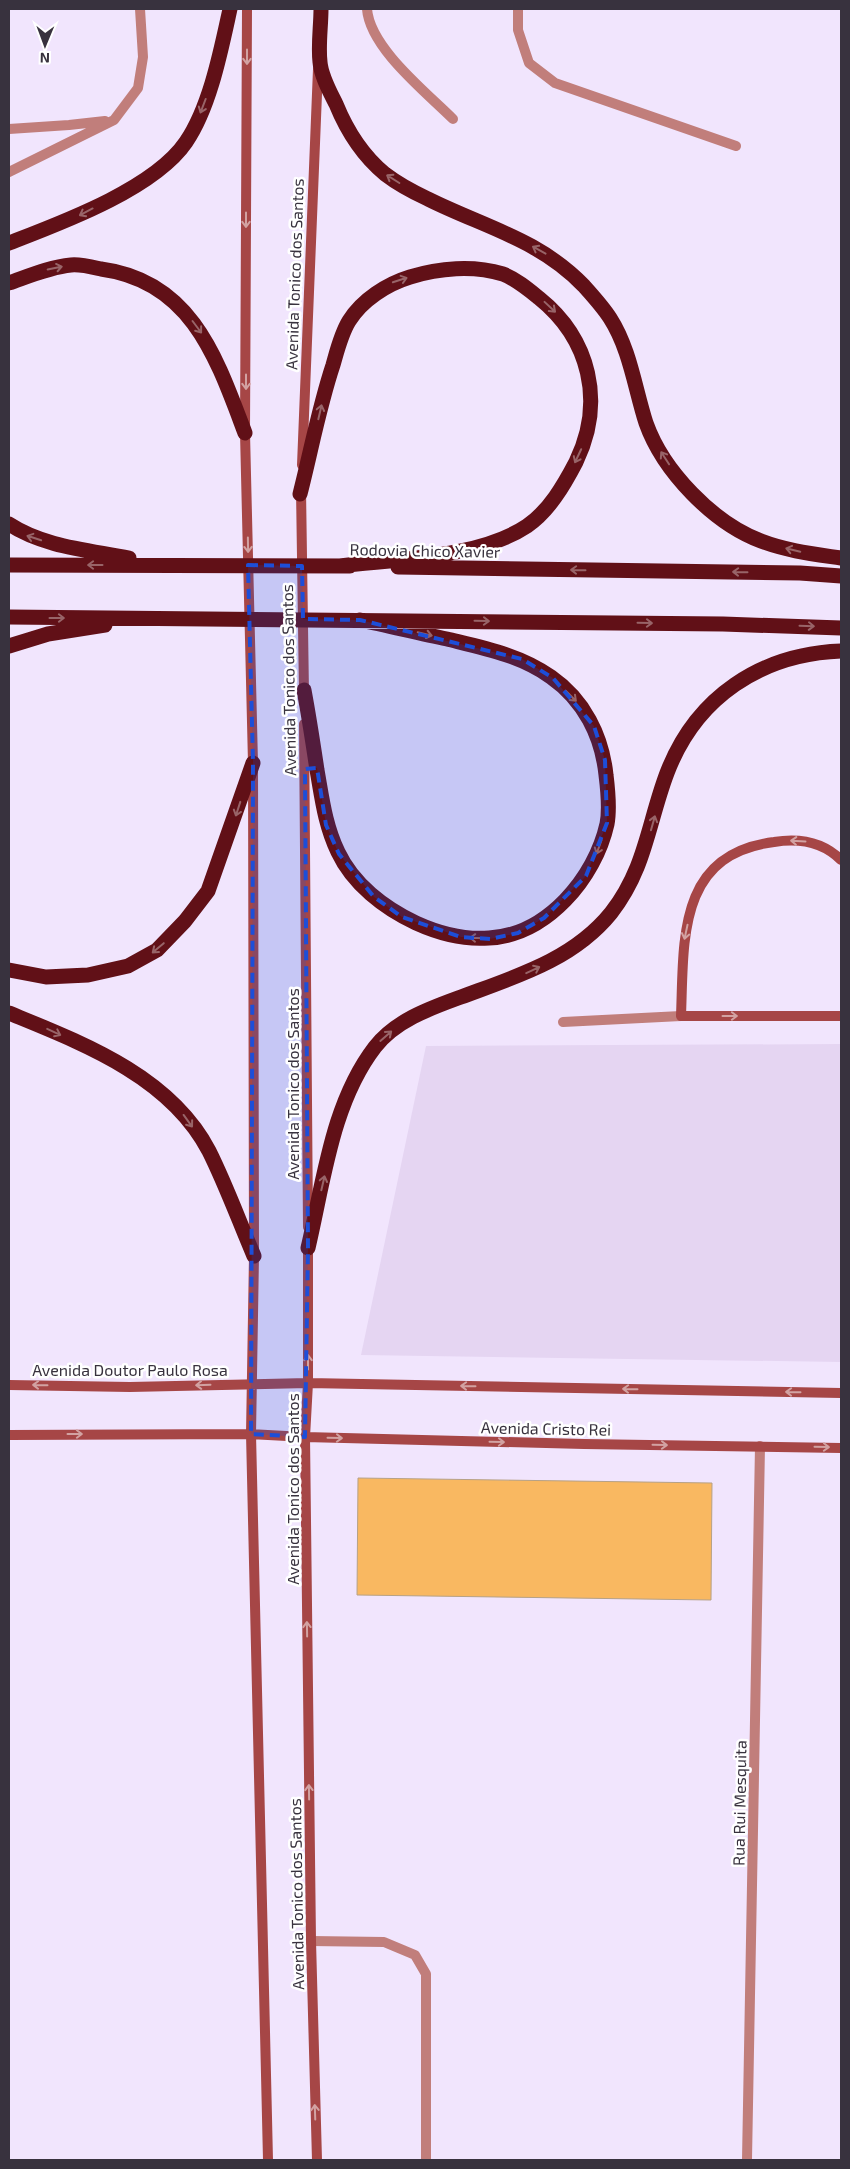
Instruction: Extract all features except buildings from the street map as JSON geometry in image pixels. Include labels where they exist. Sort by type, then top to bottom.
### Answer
[{"type":"highway","points":[[9,243],[73,219],[122,192],[161,168],[186,142],[202,109],[218,62],[230,9]]},
{"type":"highway","points":[[321,9],[320,63],[344,123],[360,150],[386,174],[411,190],[456,213],[536,248],[569,271],[611,318],[624,348],[647,425],[680,480],[704,505],[728,524],[760,541],[796,552],[841,558]]},
{"type":"highway","points":[[9,283],[43,271],[72,265],[114,270],[148,282],[175,303],[198,328],[221,370],[246,433]]},
{"type":"highway","points":[[300,494],[325,390],[341,338],[349,320],[371,298],[392,283],[422,273],[448,269],[478,269],[504,274],[527,288],[552,309],[569,330],[584,357],[591,386],[591,416],[582,450],[568,477],[551,502],[527,526],[495,541],[463,551],[333,566]]},
{"type":"highway","points":[[9,524],[24,534],[52,543],[168,565]]},
{"type":"highway","name":"Rodovia Chico Xavier","points":[[9,564],[333,566],[800,573],[841,576]]},
{"type":"highway","points":[[9,617],[723,624],[841,628]]},
{"type":"highway","points":[[9,646],[48,634],[178,618]]},
{"type":"highway","points":[[304,690],[326,825],[339,854],[353,876],[374,897],[402,916],[428,928],[461,938],[490,938],[518,932],[544,918],[586,876],[598,850],[607,823],[608,792],[605,760],[594,726],[576,700],[553,678],[522,659],[485,648],[360,620]]},
{"type":"highway","points":[[308,1248],[337,1123],[348,1094],[364,1063],[377,1044],[401,1023],[424,1011],[527,973],[562,956],[587,937],[610,914],[632,881],[646,846],[667,773],[681,742],[704,710],[735,683],[771,664],[819,651],[841,651]]},
{"type":"highway","points":[[9,970],[46,976],[88,975],[128,966],[157,950],[185,921],[208,891],[253,763]]},
{"type":"highway","points":[[9,1013],[119,1063],[158,1089],[178,1109],[208,1149],[254,1256]]},
{"type":"main road","name":"Avenida Tonico dos Santos","points":[[247,9],[246,433],[253,763],[254,1256],[251,1434],[268,2160]]},
{"type":"main road","name":"Avenida Tonico dos Santos","points":[[317,2160],[311,1941],[305,1438],[308,1383],[308,1248],[304,690],[300,494],[321,9]]},
{"type":"main road","points":[[841,860],[833,852],[810,842],[783,840],[754,844],[731,854],[712,868],[699,887],[688,920],[684,943],[681,1016],[841,1016]]},
{"type":"main road","points":[[251,1383],[841,1393]]},
{"type":"main road","name":"Avenida Doutor Paulo Rosa","points":[[9,1385],[130,1387],[251,1383]]},
{"type":"main road","points":[[9,1434],[251,1434]]},
{"type":"main road","name":"Avenida Cristo Rei","points":[[251,1434],[305,1438],[841,1448]]},
{"type":"street","points":[[9,172],[114,120],[138,88],[143,57],[140,9]]},
{"type":"street","points":[[367,9],[368,19],[385,51],[453,119]]},
{"type":"street","points":[[518,9],[518,30],[529,63],[555,83],[736,146]]},
{"type":"street","points":[[9,129],[114,120]]},
{"type":"street","points":[[563,1022],[681,1016]]},
{"type":"street","name":"Rua Rui Mesquita","points":[[747,2160],[760,1446]]},
{"type":"street","points":[[311,1941],[384,1942],[415,1955],[426,1974],[426,2160]]},
{"type":"highlighted area","points":[[248,565],[302,566],[303,619],[360,620],[522,659],[553,678],[594,726],[605,760],[607,823],[586,876],[544,918],[518,933],[490,939],[461,937],[402,917],[374,897],[339,854],[326,825],[317,768],[305,769],[308,1248],[305,1437],[251,1434],[253,763]]},
{"type":"shaded area","points":[[841,1044],[841,1362],[361,1355],[426,1046]]}]
